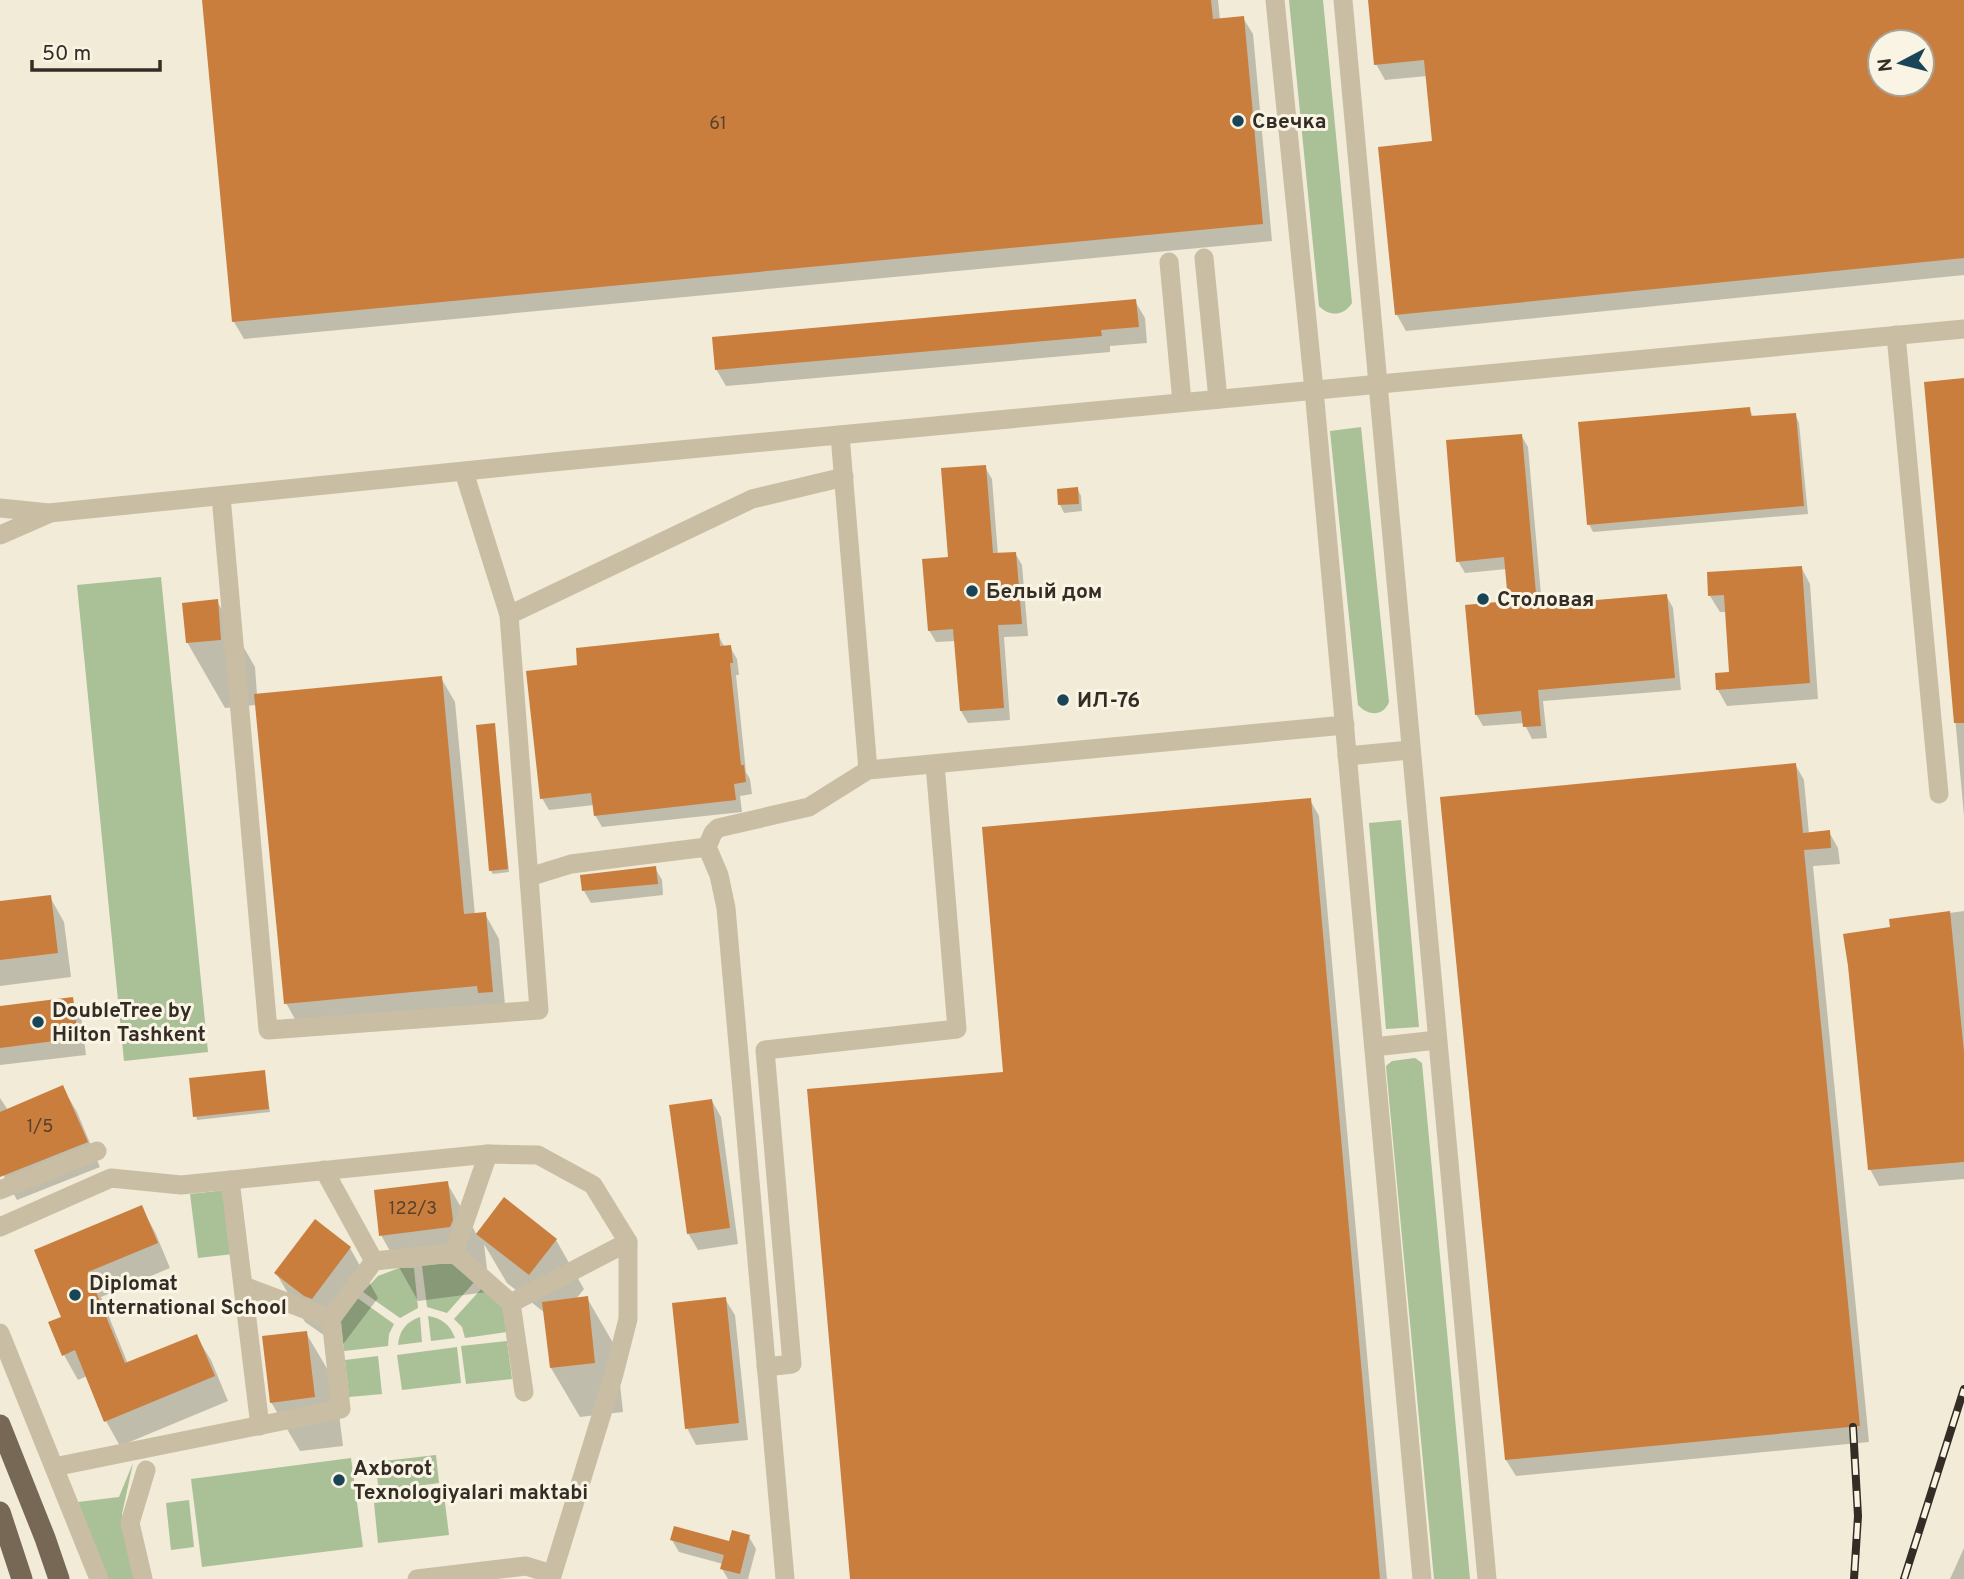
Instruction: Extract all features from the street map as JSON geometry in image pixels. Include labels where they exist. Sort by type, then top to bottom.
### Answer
[{"type":"main road","points":[[0,1425],[59,1579]]},
{"type":"main road","points":[[0,1512],[22,1579]]},
{"type":"street","points":[[1275,0],[1314,390],[1422,1579]]},
{"type":"street","points":[[1343,0],[1487,1579]]},
{"type":"street","points":[[1205,258],[1218,399]]},
{"type":"street","points":[[1169,262],[1182,402]]},
{"type":"street","points":[[0,508],[49,513],[1182,402],[1964,329]]},
{"type":"street","points":[[1896,335],[1938,794]]},
{"type":"street","points":[[840,435],[868,770]]},
{"type":"street","points":[[221,496],[268,1030],[539,1010],[509,615],[464,472]]},
{"type":"street","points":[[509,615],[752,499],[844,477]]},
{"type":"street","points":[[0,499],[2,535],[49,513]]},
{"type":"street","points":[[785,1579],[726,908],[719,875],[708,847],[713,832],[718,828],[809,807],[868,770],[1345,725]]},
{"type":"street","points":[[1347,755],[1410,750]]},
{"type":"street","points":[[766,1367],[792,1364],[765,1050],[957,1029],[935,764]]},
{"type":"street","points":[[529,877],[571,864],[708,847]]},
{"type":"street","points":[[1374,1047],[1437,1040]]},
{"type":"street","points":[[0,1190],[97,1151]]},
{"type":"street","points":[[454,1253],[488,1154]]},
{"type":"street","points":[[0,1227],[110,1178],[181,1185],[488,1154],[538,1155],[593,1185],[628,1242],[628,1319],[614,1374],[552,1577],[526,1566],[417,1579]]},
{"type":"street","points":[[324,1170],[374,1261]]},
{"type":"street","points":[[230,1180],[260,1426]]},
{"type":"street","points":[[511,1303],[628,1242]]},
{"type":"street","points":[[54,1467],[341,1409],[331,1319],[374,1261],[454,1253],[511,1303],[524,1392]]},
{"type":"street","points":[[244,1286],[331,1319]]},
{"type":"street","points":[[0,1334],[99,1579]]},
{"type":"street","points":[[143,1579],[130,1522],[146,1470]]},
{"type":"green space","points":[[1289,0],[1323,0],[1352,303],[1336,314],[1319,306]]},
{"type":"green space","points":[[1361,427],[1389,702],[1383,710],[1375,713],[1358,705],[1330,431]]},
{"type":"green space","points":[[161,577],[208,1052],[124,1061],[77,585]]},
{"type":"green space","points":[[1401,820],[1419,1027],[1386,1029],[1369,823]]},
{"type":"green space","points":[[1415,1058],[1422,1063],[1470,1579],[1434,1579],[1386,1066],[1392,1061]]},
{"type":"green space","points":[[226,1190],[233,1254],[198,1258],[190,1194]]},
{"type":"green space","points":[[453,1264],[477,1279],[447,1313],[427,1307],[422,1266]]},
{"type":"green space","points":[[399,1268],[414,1268],[418,1308],[400,1318],[363,1292],[378,1276]]},
{"type":"green space","points":[[483,1287],[503,1304],[507,1332],[465,1338],[462,1327],[454,1319]]},
{"type":"green space","points":[[356,1297],[394,1324],[389,1334],[388,1346],[344,1351],[341,1321]]},
{"type":"green space","points":[[428,1316],[445,1323],[455,1338],[431,1341]]},
{"type":"green space","points":[[420,1317],[422,1342],[398,1345],[404,1328]]},
{"type":"green space","points":[[507,1341],[512,1379],[466,1384],[461,1346]]},
{"type":"green space","points":[[457,1347],[461,1383],[402,1390],[397,1355]]},
{"type":"green space","points":[[378,1356],[382,1394],[349,1397],[345,1360]]},
{"type":"green space","points":[[436,1455],[439,1483],[379,1491],[375,1462]]},
{"type":"green space","points":[[351,1458],[363,1547],[202,1567],[191,1479]]},
{"type":"green space","points":[[133,1463],[122,1514],[134,1579],[108,1579],[78,1502],[119,1497]]},
{"type":"green space","points":[[444,1495],[449,1535],[378,1543],[374,1503]]},
{"type":"green space","points":[[189,1500],[194,1547],[171,1550],[166,1503]]},
{"type":"building","points":[[202,0],[1211,0],[1213,19],[1244,16],[1263,224],[232,322]]},
{"type":"building","points":[[1368,0],[1964,0],[1964,258],[1395,315],[1378,147],[1432,141],[1424,60],[1374,65]]},
{"type":"building","points":[[1136,299],[1139,327],[1101,330],[1102,336],[715,370],[712,337]]},
{"type":"building","points":[[1964,378],[1964,723],[1954,723],[1924,382]]},
{"type":"building","points":[[1750,407],[1751,416],[1796,413],[1804,506],[1587,525],[1578,422]]},
{"type":"building","points":[[1522,434],[1537,605],[1667,594],[1675,678],[1538,690],[1541,726],[1523,727],[1521,711],[1475,715],[1465,605],[1508,601],[1504,557],[1456,562],[1446,440]]},
{"type":"building","name":"Белый дом","points":[[986,465],[993,553],[1016,552],[1022,624],[998,625],[1004,708],[960,711],[953,629],[928,631],[922,559],[948,557],[941,468]]},
{"type":"building","points":[[1078,487],[1079,504],[1058,505],[1057,489]]},
{"type":"building","points":[[1802,566],[1810,683],[1716,690],[1715,673],[1729,672],[1724,595],[1708,596],[1707,572]]},
{"type":"building","points":[[218,599],[221,640],[186,643],[182,603]]},
{"type":"building","points":[[719,633],[720,646],[731,645],[733,663],[730,663],[741,765],[744,765],[746,782],[734,784],[736,800],[594,816],[591,793],[540,799],[526,671],[577,665],[576,648]]},
{"type":"building","points":[[442,676],[464,914],[486,912],[493,992],[478,993],[477,986],[284,1004],[254,694]]},
{"type":"building","points":[[495,723],[508,869],[489,871],[476,725]]},
{"type":"building","points":[[1796,763],[1803,833],[1830,830],[1831,848],[1804,850],[1860,1426],[1505,1460],[1440,797]]},
{"type":"building","points":[[1311,798],[1380,1579],[850,1579],[807,1089],[1003,1072],[982,827]]},
{"type":"building","points":[[656,866],[658,884],[582,891],[580,875]]},
{"type":"building","points":[[51,895],[58,953],[0,960],[0,901]]},
{"type":"building","points":[[1950,911],[1964,1052],[1964,1162],[1868,1170],[1843,934],[1890,927],[1889,919]]},
{"type":"building","name":"DoubleTree by Hilton Tashkent","points":[[73,997],[78,1038],[0,1048],[0,1006]]},
{"type":"building","points":[[265,1070],[269,1109],[193,1117],[189,1078]]},
{"type":"building","points":[[63,1085],[88,1142],[0,1177],[0,1112]]},
{"type":"building","points":[[712,1099],[730,1228],[687,1234],[669,1105]]},
{"type":"building","points":[[448,1181],[453,1220],[450,1227],[379,1236],[374,1190]]},
{"type":"building","points":[[504,1197],[557,1239],[529,1275],[476,1234]]},
{"type":"building","name":"Diplomat International School","points":[[142,1205],[158,1243],[88,1272],[125,1363],[197,1334],[215,1376],[104,1422],[75,1350],[62,1356],[48,1322],[61,1317],[34,1250]]},
{"type":"building","points":[[315,1219],[351,1247],[312,1299],[274,1273]]},
{"type":"building","points":[[588,1296],[595,1363],[550,1368],[542,1302]]},
{"type":"building","points":[[726,1297],[739,1423],[685,1429],[672,1303]]},
{"type":"building","points":[[307,1331],[315,1397],[270,1403],[262,1336]]},
{"type":"building","points":[[674,1526],[729,1541],[732,1530],[750,1535],[740,1574],[720,1569],[724,1555],[670,1540]]},
{"type":"railway","points":[[1904,1579],[1964,1389]]},
{"type":"railway","points":[[1853,1427],[1858,1516],[1854,1579]]},
{"type":"place","name":"Свечка","points":[[1238,121]]},
{"type":"place","name":"Белый дом","points":[[972,591]]},
{"type":"place","name":"Столовая","points":[[1483,599]]},
{"type":"place","name":"ИЛ-76","points":[[1063,700]]},
{"type":"place","name":"DoubleTree by Hilton Tashkent","points":[[38,1022]]},
{"type":"place","name":"Diplomat International School","points":[[75,1295]]},
{"type":"place","name":"Axborot Texnologiyalari maktabi","points":[[339,1480]]}]
